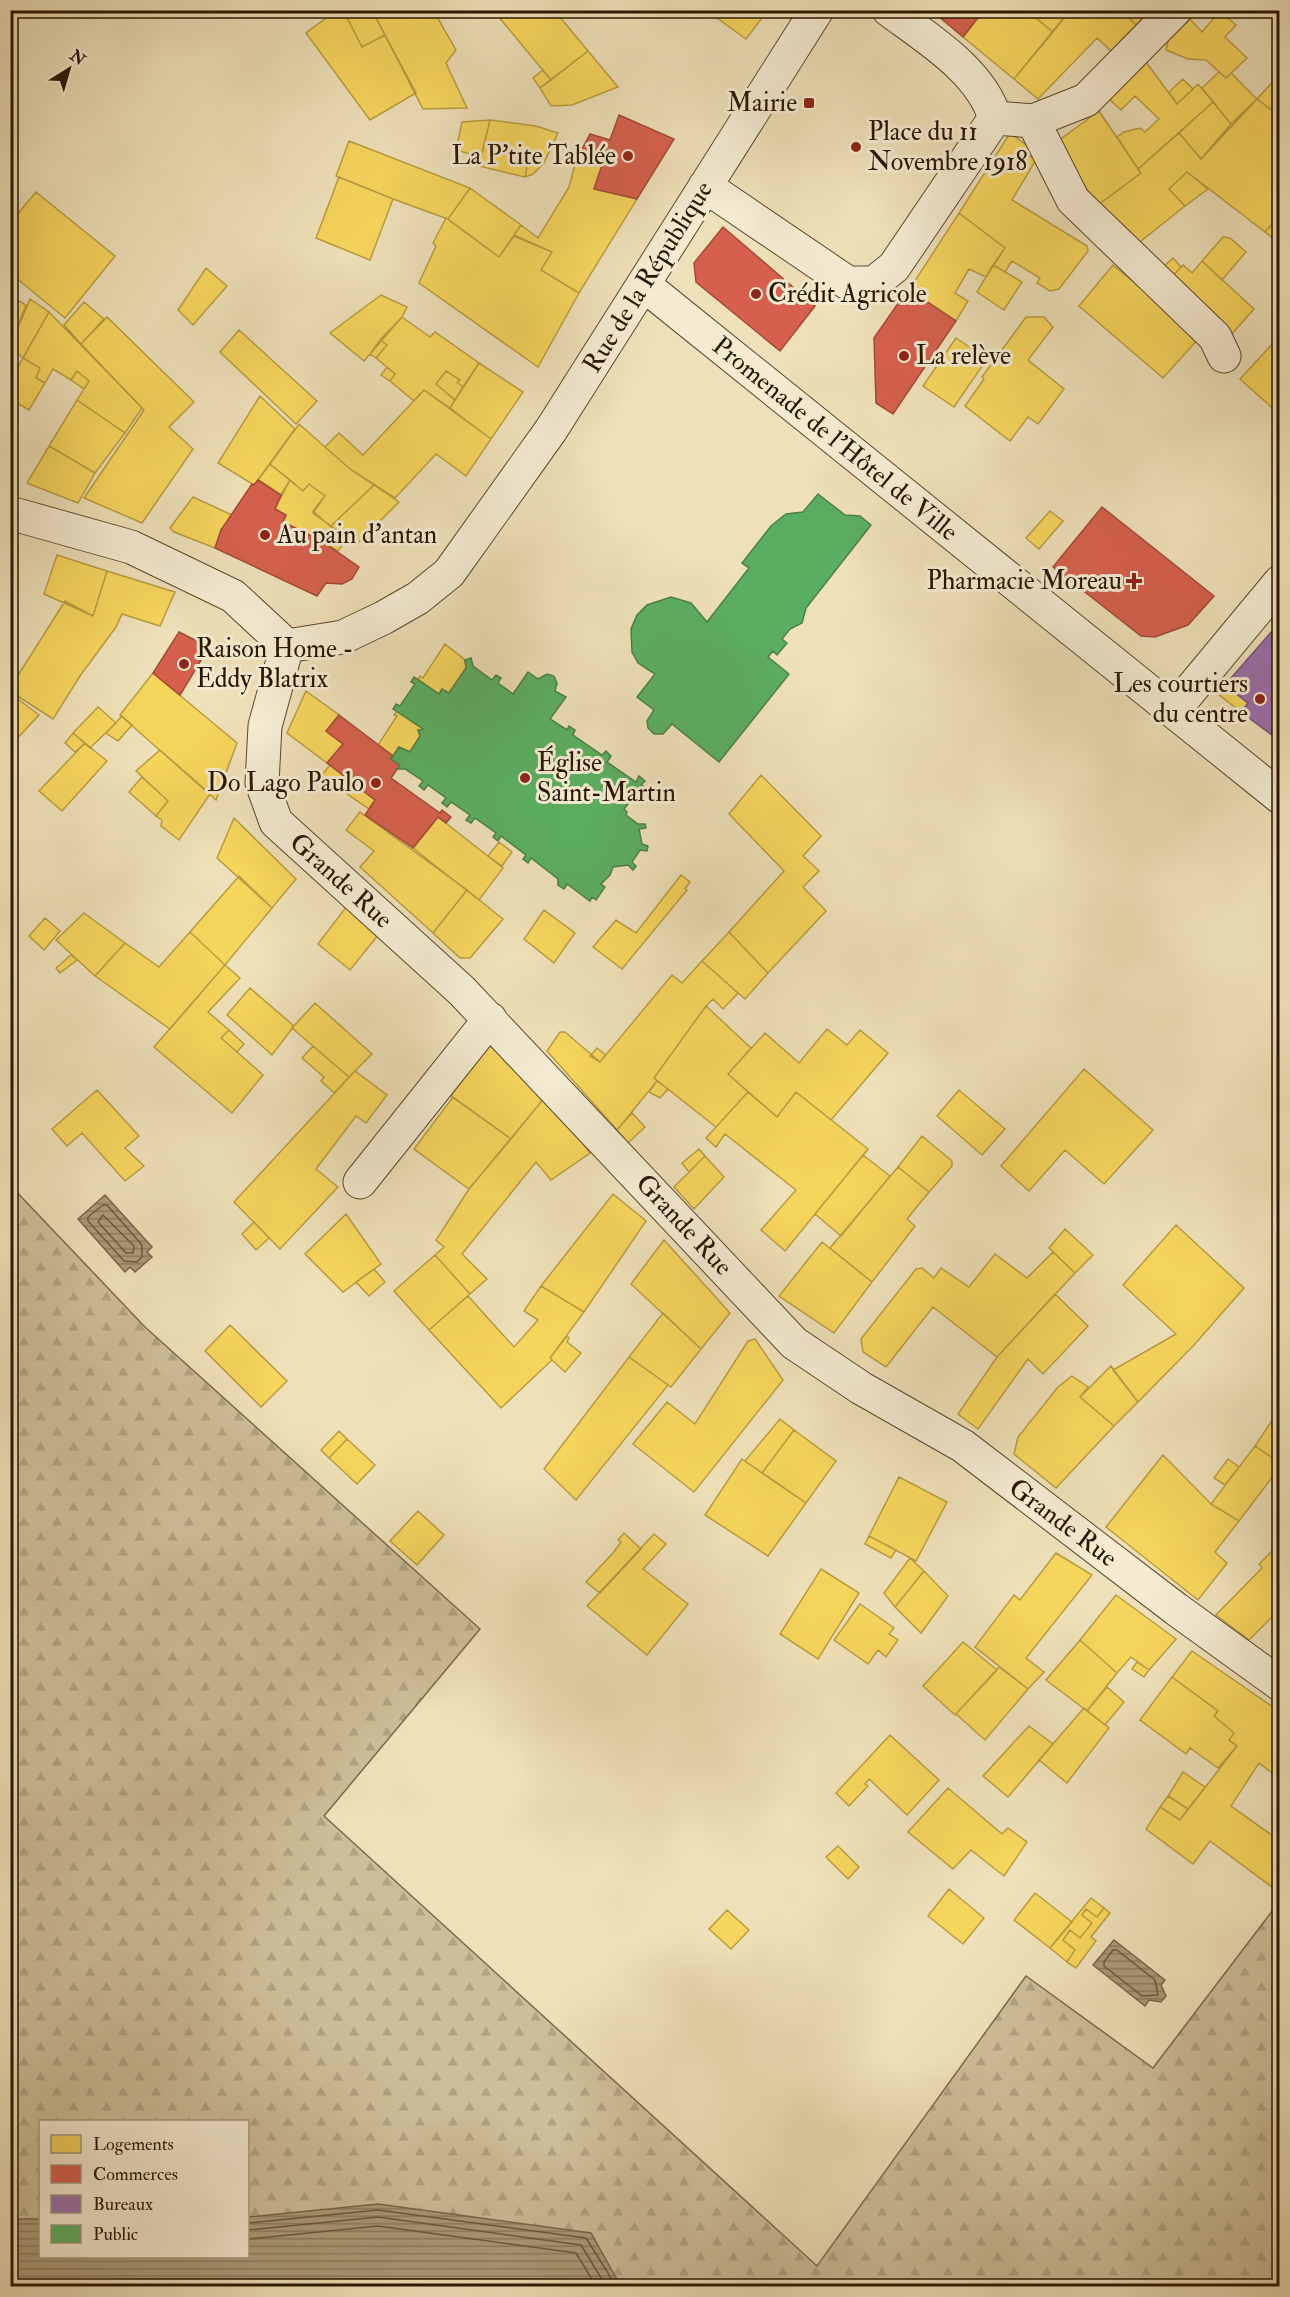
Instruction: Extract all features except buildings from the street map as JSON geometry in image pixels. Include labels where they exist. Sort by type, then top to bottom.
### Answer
[{"type":"street","name":"Rue de la République","points":[[287,646],[343,637],[418,598],[449,573],[551,430],[818,10]]},
{"type":"street","points":[[890,10],[965,71],[989,99],[995,118]]},
{"type":"street","points":[[995,118],[1033,121],[1086,100],[1175,10]]},
{"type":"street","points":[[705,186],[848,283],[874,283],[894,267],[995,118]]},
{"type":"street","points":[[1033,121],[1073,200],[1215,337],[1224,356]]},
{"type":"street","name":"Promenade de l'Hôtel de Ville","points":[[644,285],[1280,797]]},
{"type":"street","points":[[10,513],[131,547],[233,596],[287,646]]},
{"type":"street","points":[[1173,711],[1280,582]]},
{"type":"street","name":"Grande Rue","points":[[287,646],[265,726],[262,783],[276,822],[490,1019],[794,1343],[861,1388],[963,1446],[1176,1610],[1280,1684]]},
{"type":"street","points":[[360,1182],[490,1019]]},
{"type":"green space","points":[[10,1185],[145,1327],[480,1629],[324,1816],[817,2266],[1026,1976],[1153,2068],[1279,1902],[1279,2286],[11,2286]]},
{"type":"water","points":[[105,1195],[152,1247],[147,1252],[152,1257],[135,1272],[130,1267],[125,1272],[78,1219]]},
{"type":"water","points":[[1114,1940],[1165,1980],[1161,1985],[1166,1996],[1161,2002],[1149,2000],[1145,2006],[1093,1965]]},
{"type":"water","points":[[378,2204],[591,2233],[618,2281],[632,2286],[11,2286],[11,2219],[39,2219],[39,2258],[249,2258],[249,2217]]},
{"type":"place","name":"Mairie","points":[[809,103]]},
{"type":"place","name":"Place du 11 Novembre 1918","points":[[856,147]]},
{"type":"place","name":"La P'tite Tablée","points":[[628,156]]},
{"type":"place","name":"Crédit Agricole","points":[[756,294]]},
{"type":"place","name":"La relève","points":[[904,356]]},
{"type":"place","name":"Au pain d'antan","points":[[265,535]]},
{"type":"place","name":"Pharmacie Moreau","points":[[1134,581]]},
{"type":"place","name":"Raison Home - Eddy Blatrix","points":[[184,664]]},
{"type":"place","name":"Les courtiers du centre","points":[[1260,699]]},
{"type":"place","name":"Église Saint-Martin","points":[[525,778]]},
{"type":"place","name":"Do Lago Paulo","points":[[376,783]]}]
